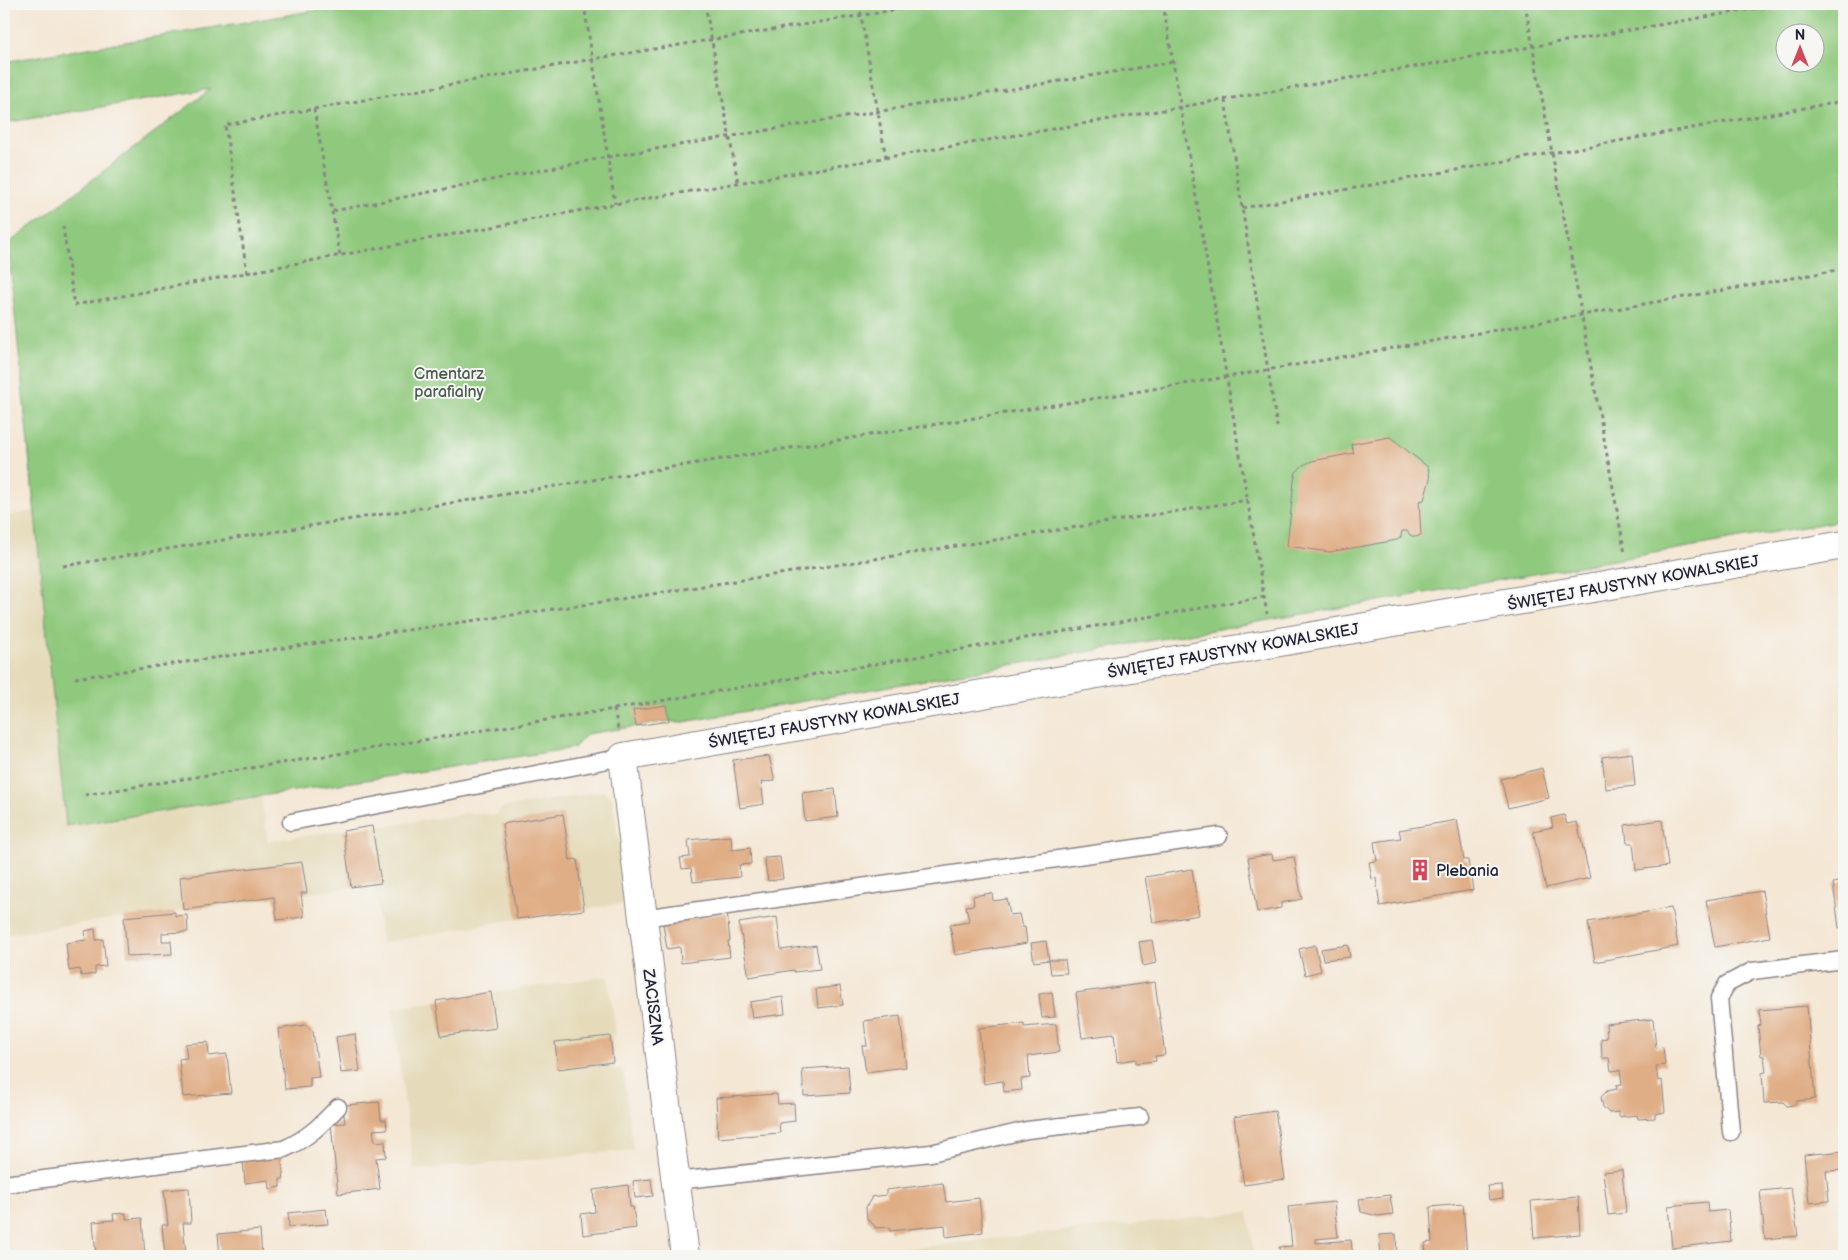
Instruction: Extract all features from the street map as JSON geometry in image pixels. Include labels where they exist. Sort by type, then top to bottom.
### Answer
[{"type":"street","name":"ŚWIĘTEJ FAUSTYNY KOWALSKIEJ","points":[[623,757],[1844,545]]},
{"type":"street","name":"ZACISZNA","points":[[623,757],[685,1256]]},
{"type":"lane","points":[[291,822],[623,757]]},
{"type":"lane","points":[[643,918],[1220,836]]},
{"type":"lane","points":[[1731,1132],[1719,998],[1727,984],[1752,971],[1844,960]]},
{"type":"lane","points":[[4,1184],[284,1149],[301,1142],[315,1131],[338,1107]]},
{"type":"lane","points":[[676,1181],[930,1153],[1028,1130],[1140,1116]]},
{"type":"path","points":[[584,4],[615,204]]},
{"type":"path","points":[[706,4],[738,183]]},
{"type":"path","points":[[860,4],[886,158]]},
{"type":"path","points":[[247,273],[224,125],[592,59],[931,4]]},
{"type":"path","points":[[1164,4],[1268,620]]},
{"type":"path","points":[[1525,4],[1626,558]]},
{"type":"path","points":[[63,226],[74,306],[615,204],[1781,4]]},
{"type":"path","points":[[333,211],[608,157],[1173,62]]},
{"type":"path","points":[[1225,100],[1277,427]]},
{"type":"path","points":[[1242,208],[1844,101]]},
{"type":"path","points":[[314,109],[340,256]]},
{"type":"path","points":[[64,566],[1227,377],[1844,269]]},
{"type":"path","points":[[75,678],[602,602],[1248,500]]},
{"type":"path","points":[[85,795],[614,709],[1264,597]]},
{"type":"shaded area","points":[[34,511],[66,826],[261,797],[268,841],[372,826],[387,826],[466,813],[497,815],[501,808],[605,791],[612,797],[628,903],[517,919],[382,943],[374,884],[4,935],[4,516]]},
{"type":"shaded area","points":[[608,976],[616,1035],[612,1036],[614,1070],[623,1070],[633,1150],[414,1170],[392,1009]]},
{"type":"shaded area","points":[[1248,1212],[1254,1256],[836,1256],[1057,1232]]},
{"type":"green space","name":"Cmentarz parafialny","points":[[326,4],[1844,4],[1844,520],[678,723],[669,721],[587,734],[574,748],[66,826],[8,244],[211,89],[4,123],[4,62],[318,10]]},
{"type":"building","points":[[4,157],[6,157],[10,190],[4,191]]},
{"type":"building","points":[[1390,437],[1428,467],[1430,479],[1424,500],[1419,501],[1421,535],[1415,537],[1407,531],[1402,531],[1401,537],[1397,540],[1330,552],[1287,546],[1296,472],[1303,465],[1312,461],[1354,453],[1351,444]]},
{"type":"building","points":[[666,705],[669,721],[636,726],[633,710]]},
{"type":"building","points":[[1632,753],[1635,786],[1606,789],[1602,757]]},
{"type":"building","points":[[769,756],[775,781],[761,782],[764,804],[740,808],[733,760]]},
{"type":"building","points":[[1542,768],[1549,798],[1508,808],[1501,779]]},
{"type":"building","points":[[835,789],[838,817],[805,821],[802,793]]},
{"type":"building","points":[[563,814],[570,860],[577,859],[584,910],[517,919],[502,824]]},
{"type":"building","points":[[1564,815],[1567,824],[1577,822],[1590,878],[1546,888],[1533,831],[1553,827],[1551,818]]},
{"type":"building","name":"Plebania","points":[[1457,820],[1464,860],[1468,860],[1473,890],[1380,906],[1376,878],[1372,879],[1369,862],[1377,861],[1374,842],[1401,838],[1399,830]]},
{"type":"building","points":[[1662,820],[1668,866],[1636,870],[1633,843],[1627,843],[1625,825]]},
{"type":"building","points":[[372,826],[381,883],[351,887],[343,831]]},
{"type":"building","points":[[731,836],[732,850],[750,848],[751,864],[739,865],[740,877],[693,882],[691,868],[682,869],[680,858],[690,857],[688,840]]},
{"type":"building","points":[[1272,854],[1273,860],[1294,857],[1302,899],[1281,903],[1281,908],[1257,912],[1248,858]]},
{"type":"building","points":[[780,857],[783,879],[768,881],[764,858]]},
{"type":"building","points":[[302,862],[307,893],[301,893],[304,917],[277,920],[274,897],[183,910],[180,877]]},
{"type":"building","points":[[1192,869],[1199,915],[1153,923],[1145,877]]},
{"type":"building","points":[[1844,881],[1844,927],[1839,928],[1833,883]]},
{"type":"building","points":[[1762,891],[1770,937],[1715,947],[1706,900]]},
{"type":"building","points":[[992,893],[993,901],[1007,899],[1010,915],[1019,914],[1022,927],[1025,927],[1027,943],[955,955],[950,925],[969,922],[966,906],[974,905],[973,896]]},
{"type":"building","points":[[1671,908],[1678,946],[1595,962],[1588,922]]},
{"type":"building","points":[[175,912],[175,916],[187,915],[188,932],[162,933],[162,941],[171,941],[172,954],[127,956],[124,917]]},
{"type":"building","points":[[727,913],[730,957],[681,963],[680,947],[667,949],[663,924],[683,921],[683,919]]},
{"type":"building","points":[[777,917],[781,950],[816,945],[820,969],[794,972],[794,970],[749,977],[739,923]]},
{"type":"building","points":[[95,929],[96,940],[103,939],[106,966],[95,967],[95,974],[81,976],[80,969],[69,971],[66,943],[86,940],[85,931]]},
{"type":"building","points":[[1152,940],[1156,963],[1143,966],[1139,942]]},
{"type":"building","points":[[1046,941],[1049,960],[1034,962],[1031,943]]},
{"type":"building","points":[[1315,945],[1321,971],[1305,975],[1299,949]]},
{"type":"building","points":[[1348,945],[1350,957],[1323,960],[1321,949]]},
{"type":"building","points":[[4,953],[7,967],[4,968]]},
{"type":"building","points":[[1049,960],[1065,960],[1067,973],[1051,974]]},
{"type":"building","points":[[1155,982],[1165,1055],[1155,1056],[1156,1061],[1136,1063],[1136,1059],[1117,1062],[1114,1034],[1082,1038],[1076,993]]},
{"type":"building","points":[[840,986],[843,1005],[818,1008],[816,989]]},
{"type":"building","points":[[491,992],[496,1028],[441,1036],[436,1001]]},
{"type":"building","points":[[1052,992],[1055,1017],[1042,1018],[1039,994]]},
{"type":"building","points":[[783,997],[785,1014],[752,1018],[750,1002]]},
{"type":"building","points":[[1807,1006],[1815,1099],[1797,1101],[1794,1105],[1787,1106],[1783,1102],[1764,1103],[1762,1073],[1766,1072],[1764,1056],[1761,1056],[1758,1026],[1761,1025],[1759,1010]]},
{"type":"building","points":[[900,1016],[906,1067],[866,1072],[862,1046],[867,1046],[864,1021]]},
{"type":"building","points":[[1653,1019],[1656,1048],[1663,1047],[1665,1065],[1656,1066],[1658,1081],[1662,1080],[1665,1112],[1655,1114],[1655,1118],[1638,1119],[1637,1115],[1619,1117],[1619,1112],[1609,1113],[1603,1107],[1601,1097],[1607,1091],[1617,1089],[1616,1085],[1622,1084],[1620,1070],[1611,1071],[1609,1058],[1602,1058],[1601,1039],[1607,1038],[1606,1024]]},
{"type":"building","points":[[1024,1023],[1024,1027],[1056,1024],[1059,1052],[1028,1056],[1030,1078],[1021,1079],[1022,1090],[1004,1092],[1003,1081],[984,1084],[979,1028]]},
{"type":"building","points":[[305,1025],[313,1031],[319,1077],[310,1078],[310,1087],[285,1089],[278,1029]]},
{"type":"building","points":[[355,1034],[360,1071],[341,1073],[336,1037]]},
{"type":"building","points":[[610,1036],[613,1062],[558,1069],[555,1042]]},
{"type":"building","points":[[208,1042],[209,1056],[227,1054],[231,1093],[183,1097],[179,1059],[187,1058],[185,1044]]},
{"type":"building","points":[[848,1066],[850,1093],[804,1096],[802,1069]]},
{"type":"building","points":[[777,1094],[778,1104],[794,1103],[795,1121],[779,1123],[780,1133],[718,1138],[716,1098]]},
{"type":"building","points":[[379,1102],[381,1120],[386,1120],[387,1129],[373,1130],[375,1142],[385,1141],[386,1157],[376,1158],[380,1189],[338,1194],[331,1124],[345,1123],[343,1108],[346,1105]]},
{"type":"building","points":[[1275,1111],[1285,1179],[1244,1185],[1234,1117]]},
{"type":"building","points":[[1844,1151],[1844,1170],[1826,1171],[1829,1201],[1809,1203],[1804,1155]]},
{"type":"building","points":[[281,1156],[284,1179],[280,1179],[280,1187],[270,1189],[269,1180],[245,1183],[243,1160]]},
{"type":"building","points":[[1622,1170],[1626,1213],[1608,1215],[1603,1172]]},
{"type":"building","points":[[651,1179],[653,1196],[635,1198],[633,1181]]},
{"type":"building","points":[[943,1183],[946,1202],[979,1198],[983,1232],[946,1237],[945,1225],[890,1231],[890,1227],[875,1228],[867,1219],[866,1207],[871,1197],[886,1195],[886,1190]]},
{"type":"building","points":[[628,1185],[630,1207],[633,1207],[636,1228],[583,1235],[581,1214],[595,1212],[593,1190]]},
{"type":"building","points":[[1502,1185],[1503,1198],[1489,1200],[1487,1186]]},
{"type":"building","points":[[189,1188],[191,1223],[183,1223],[186,1256],[165,1256],[162,1225],[168,1225],[164,1190]]},
{"type":"building","points":[[1791,1188],[1798,1236],[1765,1239],[1760,1191]]},
{"type":"building","points":[[1390,1195],[1393,1214],[1378,1216],[1361,1212],[1359,1199]]},
{"type":"building","points":[[1578,1197],[1580,1234],[1534,1238],[1531,1201]]},
{"type":"building","points":[[1334,1202],[1338,1237],[1316,1239],[1316,1243],[1351,1240],[1353,1256],[1280,1256],[1279,1247],[1292,1246],[1288,1207]]},
{"type":"building","points":[[1707,1202],[1708,1212],[1728,1210],[1731,1241],[1672,1248],[1668,1206]]},
{"type":"building","points":[[1463,1204],[1467,1256],[1426,1256],[1425,1243],[1432,1242],[1430,1207]]},
{"type":"building","points":[[326,1209],[328,1224],[289,1227],[288,1213]]},
{"type":"building","points":[[126,1213],[126,1219],[142,1218],[145,1256],[96,1256],[93,1222],[114,1220],[113,1214]]},
{"type":"building","points":[[260,1230],[262,1256],[220,1256],[218,1234]]},
{"type":"building","points":[[1396,1234],[1397,1256],[1381,1256],[1379,1235]]},
{"type":"place","name":"Plebania","points":[[1420,870]]}]
